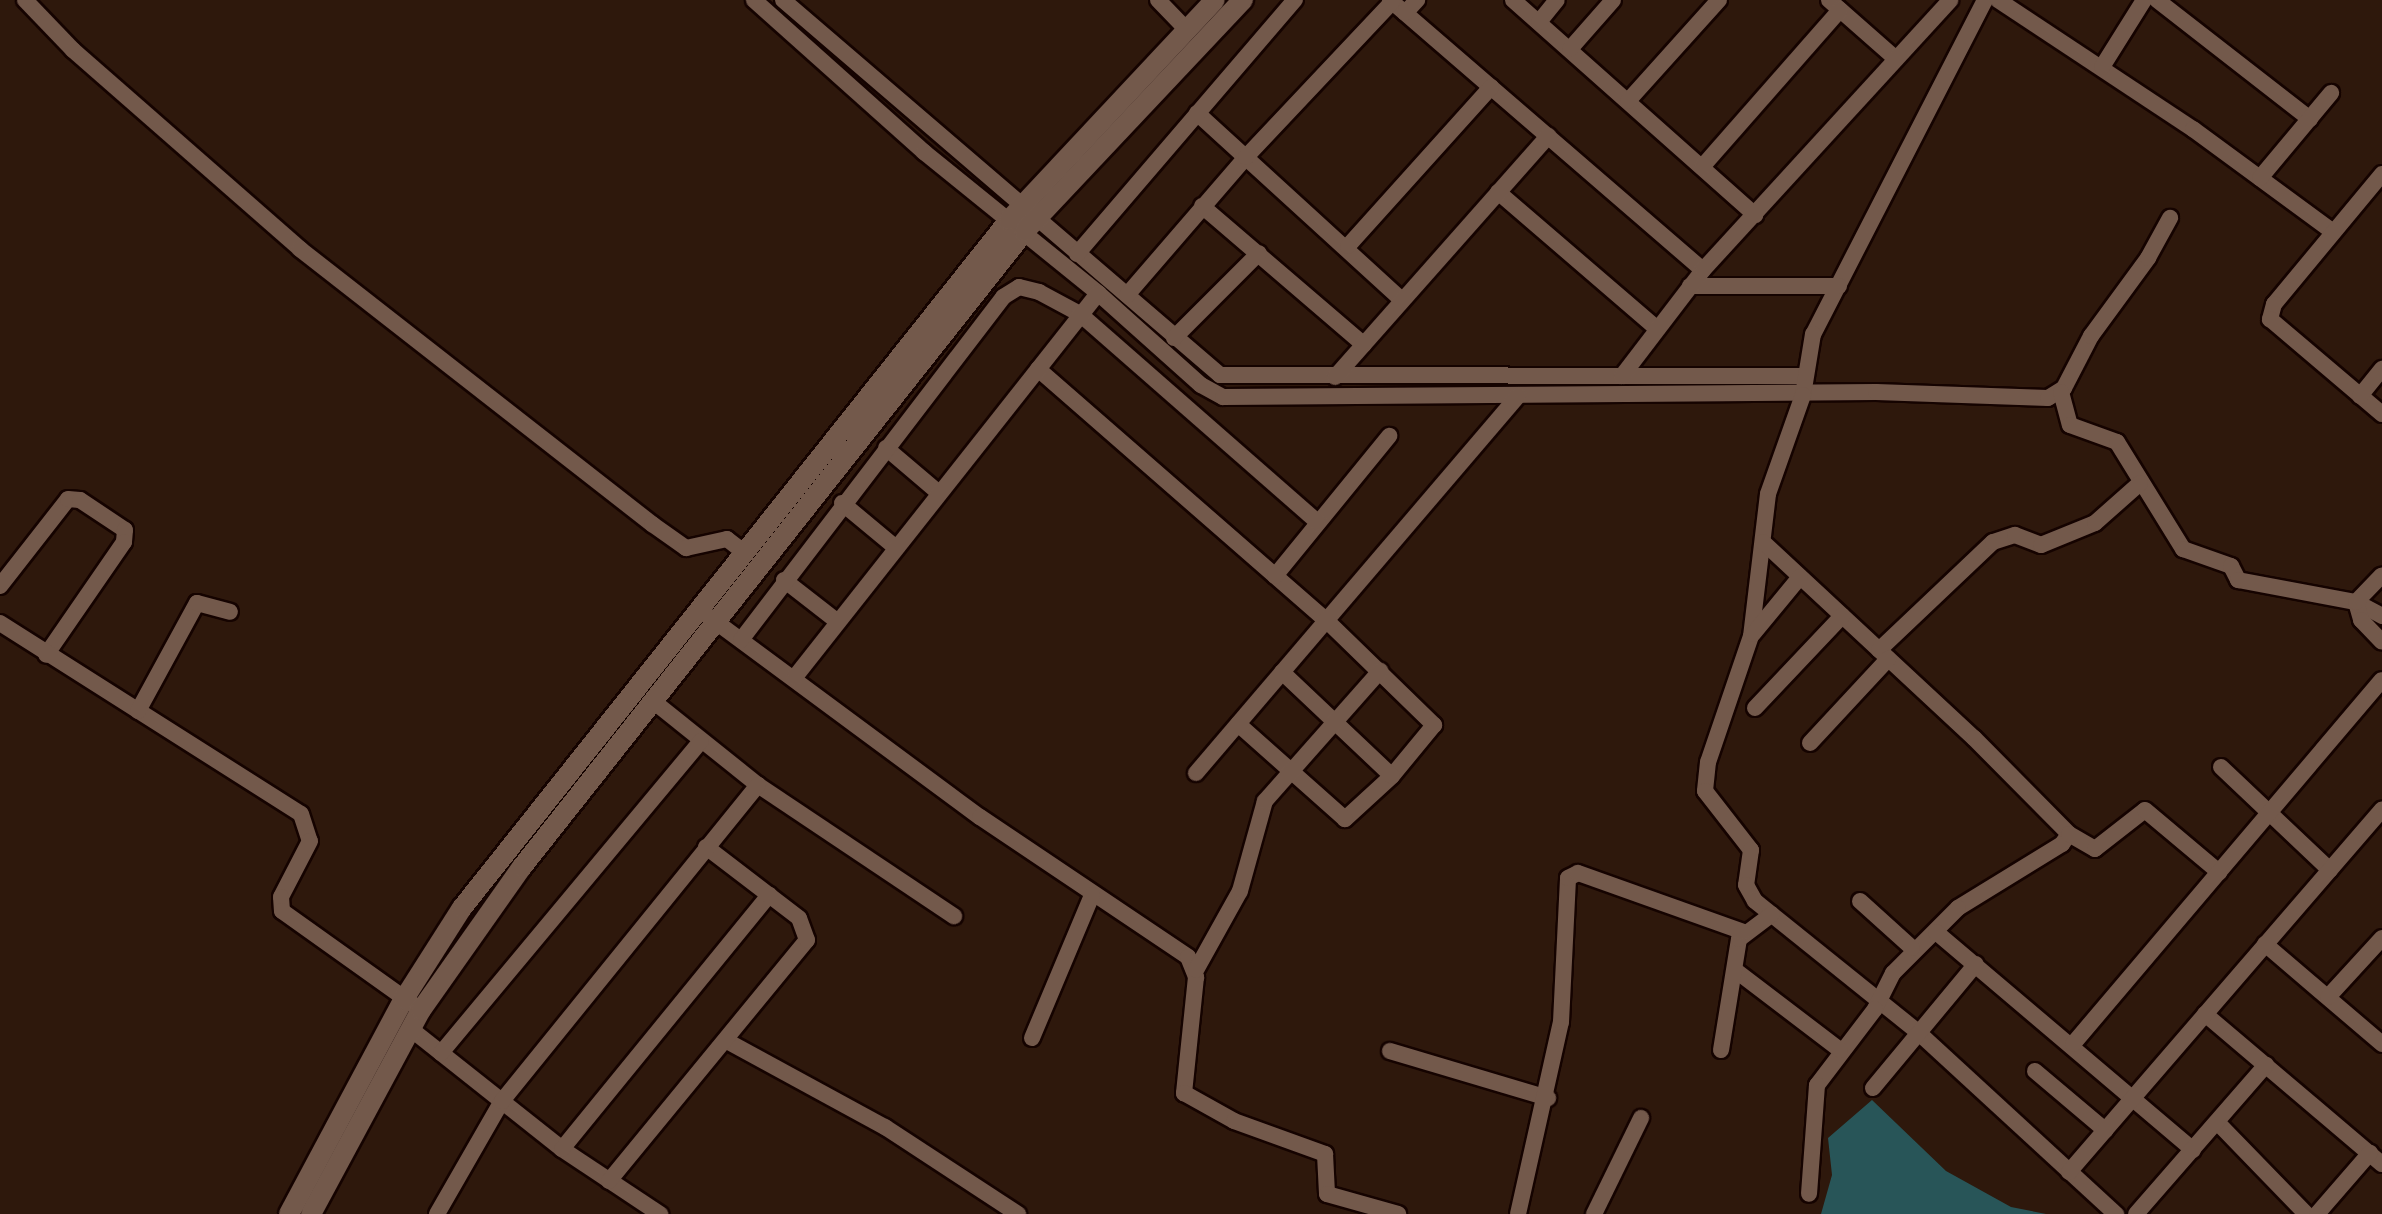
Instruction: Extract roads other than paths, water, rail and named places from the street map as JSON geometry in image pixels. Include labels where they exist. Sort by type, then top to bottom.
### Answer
[{"type":"street","points":[[25,0],[73,50],[300,249],[652,524],[686,548],[727,539],[745,553]]},
{"type":"street","points":[[754,0],[924,152],[1077,254],[1220,375],[1804,376]]},
{"type":"street","points":[[783,0],[1023,219],[1098,293],[1201,385],[1223,397],[1943,392],[2048,398],[2061,392],[2091,336],[2148,258],[2170,218]]},
{"type":"street","points":[[1158,0],[1187,30]]},
{"type":"street","points":[[311,1214],[412,1030],[413,1005],[653,701],[745,553],[1023,219],[1215,0]]},
{"type":"street","points":[[289,1214],[413,1005],[462,908],[707,615],[1023,219],[1243,0]]},
{"type":"street","points":[[1077,254],[1295,0]]},
{"type":"street","points":[[1405,13],[1417,0]]},
{"type":"street","points":[[1513,0],[1755,215]]},
{"type":"street","points":[[1539,22],[1557,0]]},
{"type":"street","points":[[1570,49],[1613,0]]},
{"type":"street","points":[[1628,101],[1719,0]]},
{"type":"street","points":[[1622,376],[1703,270],[1950,0]]},
{"type":"street","points":[[1985,0],[1813,334],[1803,395],[1770,485],[1751,636],[1708,762],[1705,791],[1751,850],[1747,891],[1919,1033],[2116,1214]]},
{"type":"street","points":[[1998,0],[2102,67],[2333,232]]},
{"type":"street","points":[[2102,67],[2144,0]]},
{"type":"street","points":[[2157,0],[2310,119]]},
{"type":"street","points":[[1127,295],[1246,157],[1391,1],[1703,270]]},
{"type":"street","points":[[1702,167],[1835,5],[1896,59]]},
{"type":"street","points":[[1348,246],[1491,87]]},
{"type":"street","points":[[2260,178],[2331,93]]},
{"type":"street","points":[[1197,113],[1348,246],[1401,299]]},
{"type":"street","points":[[1335,377],[1548,136]]},
{"type":"street","points":[[2382,174],[2274,304],[2270,319],[2382,414]]},
{"type":"street","points":[[1498,192],[1656,328]]},
{"type":"street","points":[[1202,206],[1364,345]]},
{"type":"street","points":[[1174,338],[1259,253]]},
{"type":"street","points":[[1690,286],[1839,286]]},
{"type":"street","points":[[741,640],[842,503],[1012,290],[1030,288],[1080,314],[1318,522]]},
{"type":"street","points":[[795,677],[1098,293]]},
{"type":"street","points":[[1038,369],[1326,620],[1434,725],[1392,776],[1345,819],[1238,724]]},
{"type":"street","points":[[2360,396],[2382,369]]},
{"type":"street","points":[[2061,392],[2070,425],[2117,442],[2183,549],[2231,566],[2238,580],[2289,585],[2356,602],[2382,616]]},
{"type":"street","points":[[1196,773],[1326,620],[1417,521],[1518,396]]},
{"type":"street","points":[[1275,576],[1389,436]]},
{"type":"street","points":[[886,448],[939,493]]},
{"type":"street","points":[[1810,743],[1884,655],[1993,542],[2015,535],[2041,545],[2095,523],[2140,483]]},
{"type":"street","points":[[0,586],[68,499],[80,500],[125,530],[124,542],[46,655]]},
{"type":"street","points":[[842,503],[895,547]]},
{"type":"street","points":[[1763,542],[2069,834],[2095,849],[2145,810],[2219,872]]},
{"type":"street","points":[[2356,602],[2382,575]]},
{"type":"street","points":[[1751,636],[1800,577]]},
{"type":"street","points":[[784,580],[838,622]]},
{"type":"street","points":[[2356,602],[2361,620],[2382,642]]},
{"type":"street","points":[[138,711],[197,603],[230,612]]},
{"type":"street","points":[[707,615],[1092,895],[1188,957],[1196,970]]},
{"type":"street","points":[[1755,708],[1842,616]]},
{"type":"street","points":[[0,623],[301,814],[310,841],[281,897],[282,911],[413,1005]]},
{"type":"street","points":[[1380,671],[1265,801],[1240,891],[1196,970],[1184,1093],[1234,1121],[1325,1154],[1325,1191],[1332,1197],[1398,1214]]},
{"type":"street","points":[[1282,672],[1392,776]]},
{"type":"street","points":[[2073,1044],[2270,816],[2382,680]]},
{"type":"street","points":[[653,701],[758,785],[954,916]]},
{"type":"street","points":[[441,1053],[701,741]]},
{"type":"street","points":[[2221,767],[2330,870]]},
{"type":"street","points":[[437,1214],[502,1101],[758,785]]},
{"type":"street","points":[[2069,1172],[2382,809]]},
{"type":"street","points":[[1809,1194],[1814,1092],[1840,1050],[1880,1000],[1912,948],[1936,932],[1958,908],[2062,844],[2069,834]]},
{"type":"street","points":[[609,1181],[807,940],[799,918],[706,847]]},
{"type":"street","points":[[1518,1214],[1548,1098],[1563,1011],[1565,888],[1571,874],[1744,932]]},
{"type":"street","points":[[562,1149],[769,895]]},
{"type":"street","points":[[1032,1038],[1092,895]]},
{"type":"street","points":[[1860,901],[1912,948]]},
{"type":"street","points":[[1721,1050],[1744,932],[1772,914]]},
{"type":"street","points":[[1936,932],[2073,1044],[2193,1150]]},
{"type":"street","points":[[2328,997],[2382,938]]},
{"type":"street","points":[[2265,944],[2382,1044]]},
{"type":"street","points":[[1873,1088],[1976,964]]},
{"type":"street","points":[[1735,970],[1840,1050]]},
{"type":"street","points":[[2205,1014],[2376,1158],[2317,1214]]},
{"type":"street","points":[[412,1030],[562,1149],[660,1214]]},
{"type":"street","points":[[727,1041],[885,1127],[1018,1214]]},
{"type":"street","points":[[1390,1051],[1548,1098]]},
{"type":"street","points":[[2136,1214],[2266,1065]]},
{"type":"street","points":[[2035,1071],[2105,1130]]},
{"type":"street","points":[[1594,1214],[1641,1118]]},
{"type":"street","points":[[2217,1122],[2306,1214]]},
{"type":"water","points":[[1872,1100],[1946,1171],[2011,1207],[2046,1214],[1821,1214],[1832,1175],[1828,1138]]}]
